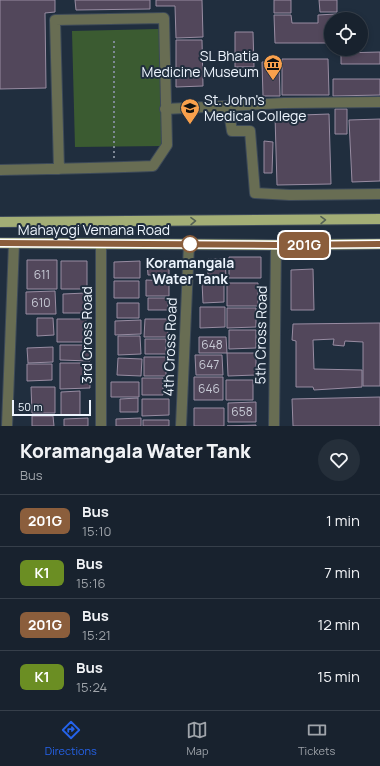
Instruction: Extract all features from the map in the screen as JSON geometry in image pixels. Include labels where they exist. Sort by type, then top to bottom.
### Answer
[{"type":"main road","name":"Mahayogi Vemana Road","points":[[0,222],[380,219]]},
{"type":"main road","name":"Mahayogi Vemana Road","points":[[0,244],[380,244]]},
{"type":"street","points":[[0,170],[59,169],[114,168],[153,166],[167,145],[164,18],[55,20],[59,169]]},
{"type":"street","points":[[165,109],[380,102]]},
{"type":"street","points":[[228,106],[232,131],[250,131],[255,193],[290,195],[380,194]]},
{"type":"street","points":[[7,426],[14,243]]},
{"type":"street","name":"3rd Cross Road","points":[[101,244],[101,426]]},
{"type":"street","name":"4th Cross Road","points":[[181,426],[188,244]]},
{"type":"street","name":"5th Cross Road","points":[[274,426],[276,245]]},
{"type":"path","points":[[114,39],[114,168]]},
{"type":"green space","points":[[159,29],[162,146],[75,147],[72,31]]},
{"type":"building","points":[[0,0],[55,0],[55,12],[45,13],[46,88],[0,89]]},
{"type":"building","points":[[75,0],[150,0],[150,9],[76,10]]},
{"type":"building","points":[[156,0],[202,0],[203,37],[176,38],[175,6],[156,6]]},
{"type":"building","points":[[274,0],[291,0],[291,13],[274,13]]},
{"type":"building","points":[[319,0],[337,0],[337,12],[320,12]]},
{"type":"building","points":[[274,15],[291,15],[292,23],[318,23],[318,15],[324,15],[324,43],[275,43]]},
{"type":"building","points":[[235,32],[253,32],[254,67],[235,67]]},
{"type":"building","points":[[176,40],[202,40],[203,86],[176,87]]},
{"type":"building","points":[[368,52],[380,52],[380,64],[341,64],[341,56],[368,56]]},
{"type":"building","points":[[282,59],[328,59],[329,95],[282,95]]},
{"type":"building","points":[[262,62],[279,62],[280,96],[263,96]]},
{"type":"building","points":[[333,79],[380,79],[380,95],[333,96]]},
{"type":"building","points":[[335,109],[347,109],[347,134],[335,134]]},
{"type":"building","points":[[329,114],[331,184],[277,185],[275,116]]},
{"type":"building","points":[[380,119],[380,181],[352,182],[349,120]]},
{"type":"building","points":[[264,141],[273,142],[272,173],[264,173]]},
{"type":"building","points":[[229,257],[261,257],[261,278],[229,278]]},
{"type":"building","points":[[208,259],[225,259],[226,277],[208,277]]},
{"type":"building","points":[[27,260],[57,260],[57,289],[27,289]]},
{"type":"building","points":[[169,260],[169,275],[148,275],[147,261]]},
{"type":"building","points":[[61,261],[87,261],[87,289],[61,289]]},
{"type":"building","points":[[140,261],[140,278],[114,278],[114,262]]},
{"type":"building","points":[[313,269],[314,310],[291,310],[291,270]]},
{"type":"building","points":[[146,280],[169,281],[169,296],[146,296]]},
{"type":"building","points":[[114,281],[139,281],[139,298],[114,298]]},
{"type":"building","points":[[202,282],[224,282],[224,302],[203,303]]},
{"type":"building","points":[[227,283],[258,283],[258,306],[227,306]]},
{"type":"building","points":[[55,291],[56,314],[26,314],[26,292]]},
{"type":"building","points":[[86,293],[87,313],[63,313],[63,294]]},
{"type":"building","points":[[148,298],[168,298],[168,310],[148,310]]},
{"type":"building","points":[[117,303],[139,303],[139,318],[117,318]]},
{"type":"building","points":[[200,307],[225,307],[225,327],[200,328]]},
{"type":"building","points":[[227,308],[256,308],[256,327],[227,328]]},
{"type":"building","points":[[37,318],[53,318],[54,335],[37,336]]},
{"type":"building","points":[[57,319],[86,319],[86,342],[57,342]]},
{"type":"building","points":[[145,319],[168,319],[168,337],[144,337]]},
{"type":"building","points":[[141,320],[141,334],[115,335],[115,321]]},
{"type":"building","points":[[380,323],[380,386],[363,386],[363,342],[345,341],[344,346],[333,345],[334,339],[313,340],[314,369],[362,370],[362,387],[314,390],[313,387],[296,387],[296,341],[292,340],[293,324]]},
{"type":"building","points":[[229,330],[256,330],[256,348],[229,349]]},
{"type":"building","points":[[118,336],[140,336],[141,354],[118,355]]},
{"type":"building","points":[[199,337],[226,337],[227,353],[199,353]]},
{"type":"building","points":[[145,339],[166,339],[166,354],[145,354]]},
{"type":"building","points":[[60,345],[90,345],[90,361],[60,360]]},
{"type":"building","points":[[53,347],[53,362],[28,363],[27,348]]},
{"type":"building","points":[[227,353],[256,353],[256,375],[228,376]]},
{"type":"building","points":[[195,355],[222,355],[223,375],[196,375]]},
{"type":"building","points":[[144,357],[166,357],[166,376],[144,376]]},
{"type":"building","points":[[118,358],[142,359],[141,376],[117,375]]},
{"type":"building","points":[[60,363],[89,363],[90,388],[60,389]]},
{"type":"building","points":[[27,364],[52,364],[52,380],[27,381]]},
{"type":"building","points":[[194,377],[223,377],[223,400],[194,400]]},
{"type":"building","points":[[142,378],[163,378],[163,395],[142,395]]},
{"type":"building","points":[[226,380],[253,380],[253,400],[226,400]]},
{"type":"building","points":[[111,382],[139,382],[139,397],[111,397]]},
{"type":"building","points":[[31,387],[55,387],[55,413],[32,413]]},
{"type":"building","points":[[80,391],[80,415],[61,415],[61,392]]},
{"type":"building","points":[[380,397],[380,426],[293,426],[292,399]]},
{"type":"building","points":[[138,398],[138,412],[120,412],[120,399]]},
{"type":"building","points":[[142,399],[169,399],[169,415],[142,416]]},
{"type":"building","points":[[256,402],[256,422],[228,422],[228,403]]},
{"type":"building","points":[[194,408],[224,408],[224,426],[194,426]]},
{"type":"building","points":[[32,416],[53,416],[54,426],[32,426]]},
{"type":"building","points":[[88,418],[88,426],[64,426],[64,419]]},
{"type":"building","points":[[141,418],[141,426],[116,426],[116,419]]},
{"type":"building","points":[[143,420],[169,420],[169,426],[143,426]]},
{"type":"building","points":[[256,425],[256,426],[227,426]]},
{"type":"bus line","name":"201G","points":[[0,243],[276,245],[380,244]]},
{"type":"place","name":"SL Bhatia Medicine Museum","points":[[273,81]]},
{"type":"place","name":"St. John's Medical College","points":[[190,125]]},
{"type":"place","name":"Koramangala Water Tank","points":[[190,244]]}]
